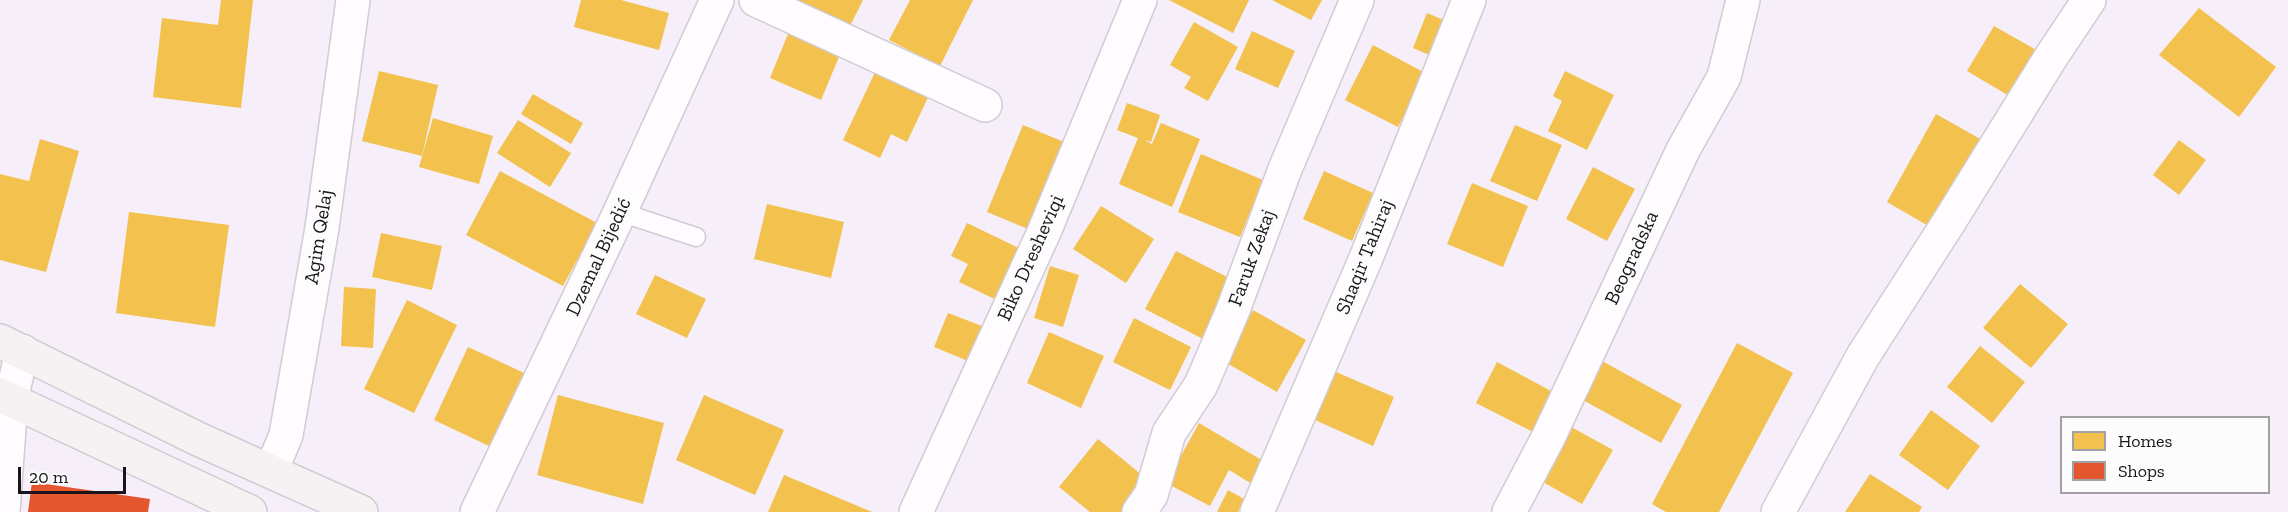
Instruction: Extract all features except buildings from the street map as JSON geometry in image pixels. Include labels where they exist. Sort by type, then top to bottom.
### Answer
[{"type":"main road","points":[[11,346],[198,439],[361,512]]},
{"type":"main road","points":[[5,398],[250,512]]},
{"type":"street","name":"Agim Qelaj","points":[[271,471],[286,435],[320,239],[353,0]]},
{"type":"street","name":"Dzemal Bijedić","points":[[477,512],[620,212],[717,0]]},
{"type":"street","points":[[756,0],[985,105]]},
{"type":"street","name":"Biko Dresheviqi","points":[[916,512],[1044,232],[1140,0]]},
{"type":"street","name":"Faruk Zekaj","points":[[1139,512],[1151,495],[1169,433],[1201,385],[1233,310],[1285,169],[1357,0]]},
{"type":"street","name":"Shaqir Tahiraj","points":[[1257,512],[1366,258],[1469,0]]},
{"type":"street","name":"Beogradska","points":[[1509,512],[1549,436],[1683,150],[1724,78],[1743,0]]},
{"type":"street","points":[[1778,512],[1863,356],[2089,0]]},
{"type":"street","points":[[3,512],[5,398],[11,346]]},
{"type":"lane","points":[[620,212],[696,237]]}]
